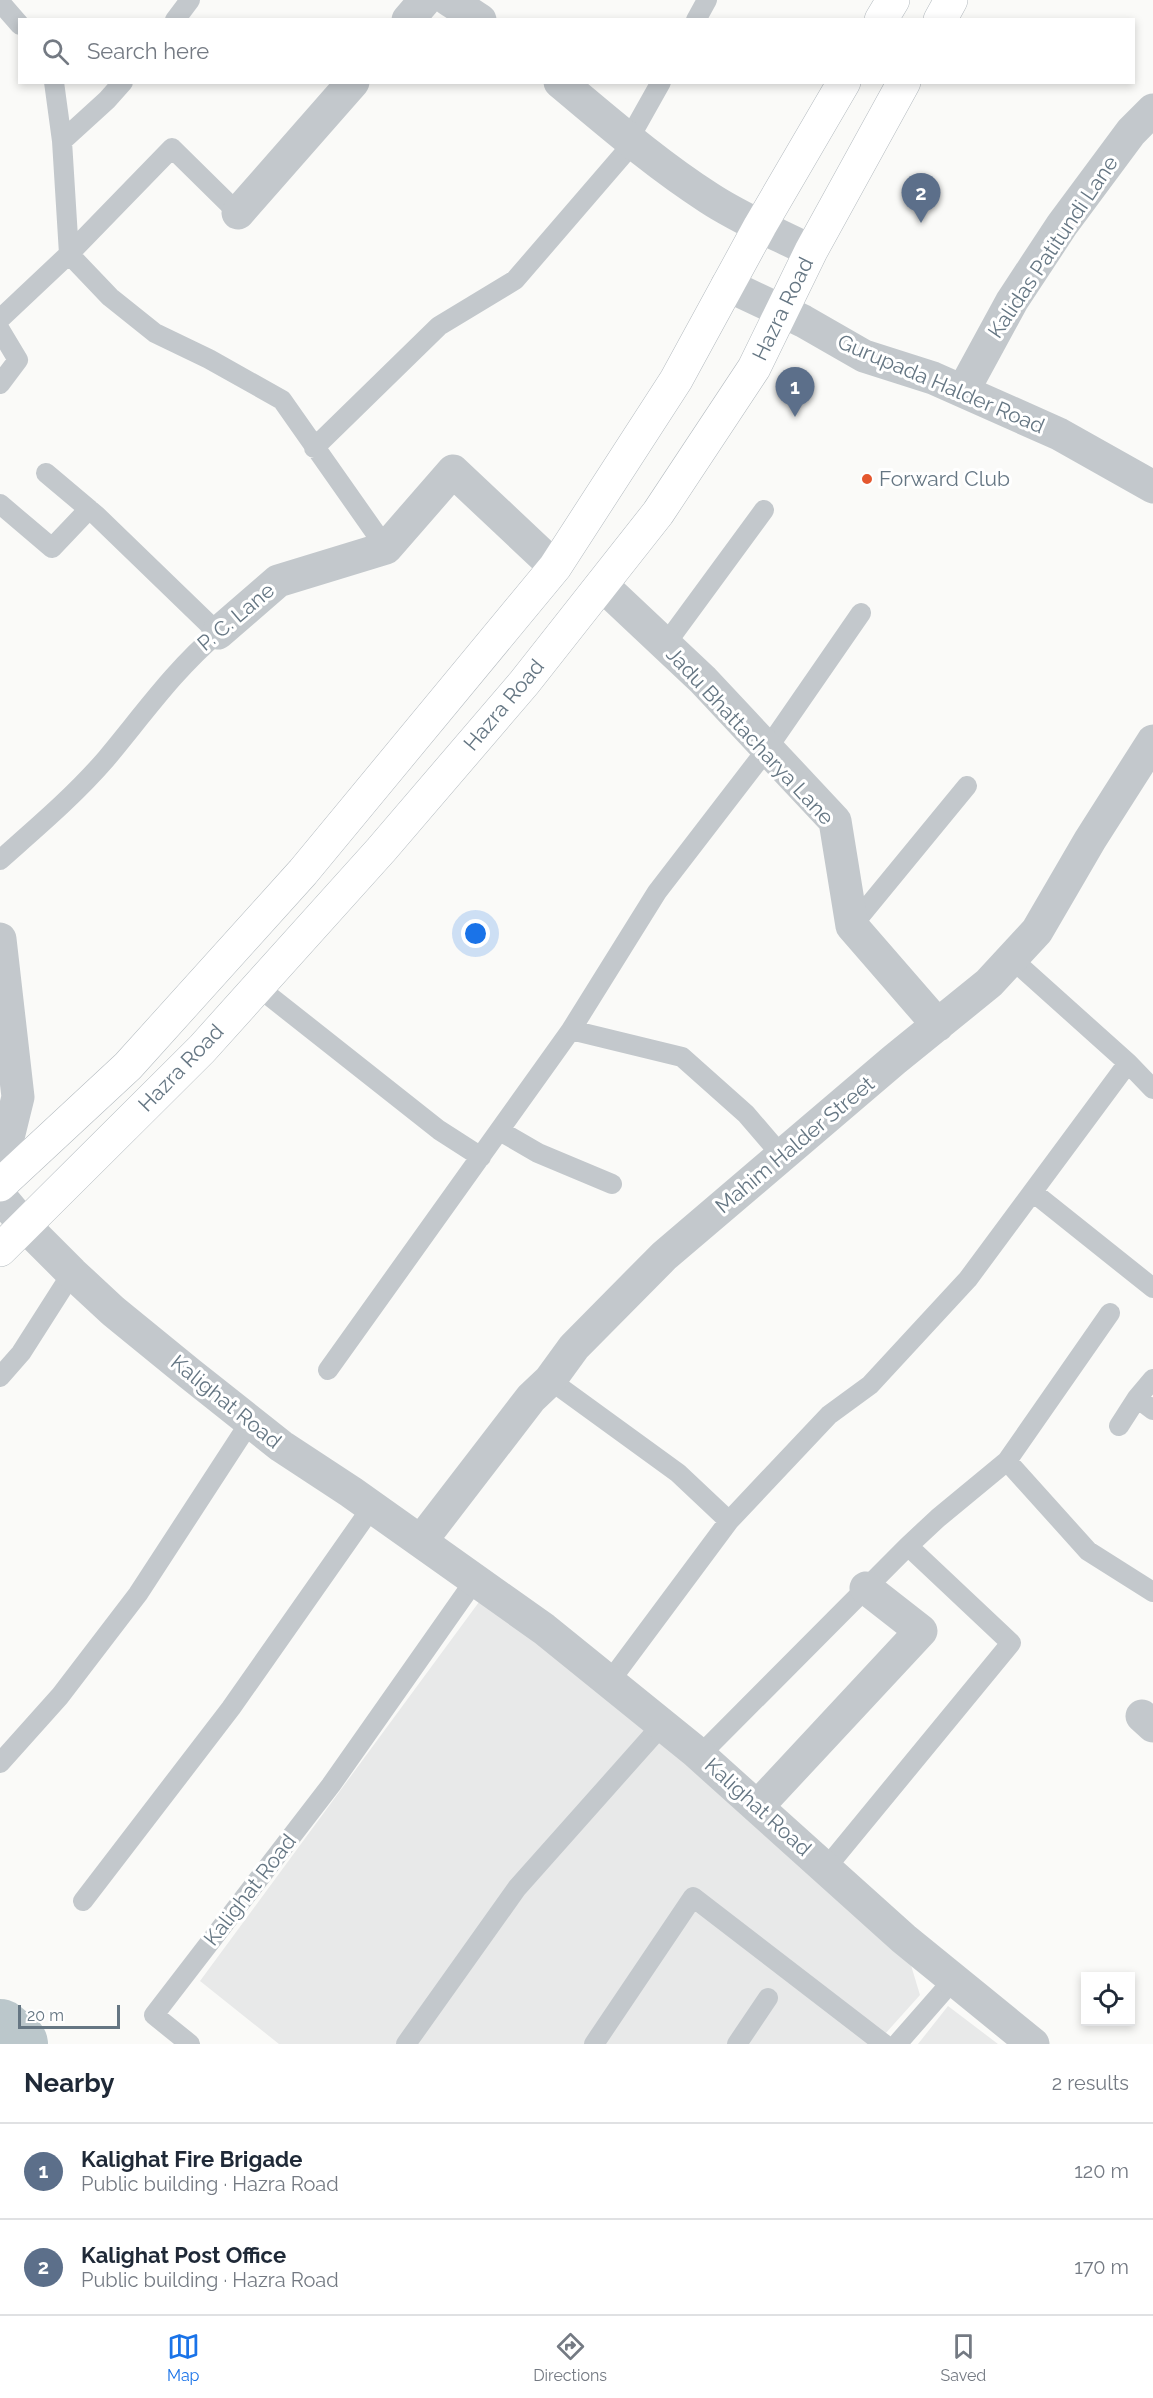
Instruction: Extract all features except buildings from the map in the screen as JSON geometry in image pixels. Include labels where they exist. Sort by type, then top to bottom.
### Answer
[{"type":"main road","points":[[882,18],[893,0]]},
{"type":"main road","points":[[941,18],[951,0]]},
{"type":"main road","name":"Hazra Road","points":[[0,1185],[128,1066],[303,872],[555,567],[676,380],[760,226],[843,84]]},
{"type":"main road","name":"Hazra Road","points":[[0,1250],[202,1049],[381,850],[524,683],[658,513],[754,368],[811,251],[903,84]]},
{"type":"street","points":[[410,18],[425,0]]},
{"type":"street","points":[[449,0],[477,18]]},
{"type":"street","points":[[238,213],[351,84]]},
{"type":"street","points":[[562,84],[632,141],[709,198],[811,251]]},
{"type":"street","name":"Kalidas Patitundi Lane","points":[[963,391],[1012,301],[1062,225],[1131,132],[1153,110]]},
{"type":"street","name":"Gurupada Halder Road","points":[[727,285],[864,356],[933,378],[1059,434],[1153,487]]},
{"type":"street","points":[[386,549],[453,471],[555,567]]},
{"type":"street","name":"P. C. Lane","points":[[218,633],[278,581],[386,549]]},
{"type":"street","name":"Jadu Bhattacharya Lane","points":[[602,585],[703,680],[835,821],[852,926]]},
{"type":"street","name":"Mahim Halder Street","points":[[422,1541],[531,1398],[550,1380],[574,1347],[664,1256],[989,983],[1012,959],[1037,931],[1090,840],[1153,741]]},
{"type":"street","points":[[852,926],[938,1024]]},
{"type":"street","points":[[0,939],[18,1097],[0,1170]]},
{"type":"street","name":"Kalighat Road","points":[[0,1196],[25,1227],[122,1318],[281,1446],[422,1541],[544,1629],[610,1681],[700,1755],[904,1939],[1033,2044]]},
{"type":"street","points":[[757,1807],[921,1630],[866,1588]]},
{"type":"lane","points":[[176,18],[190,0]]},
{"type":"lane","points":[[697,18],[707,0]]},
{"type":"lane","points":[[0,2],[18,23]]},
{"type":"lane","points":[[54,84],[62,141],[69,254],[110,297],[155,333],[209,359],[282,400],[386,549]]},
{"type":"lane","points":[[62,141],[121,84]]},
{"type":"lane","points":[[314,448],[439,326],[515,280],[632,141],[660,84]]},
{"type":"lane","points":[[0,320],[69,254],[172,148],[238,213]]},
{"type":"lane","points":[[0,330],[18,360],[0,384]]},
{"type":"lane","points":[[46,473],[89,509],[218,633]]},
{"type":"lane","points":[[0,504],[52,548],[89,509]]},
{"type":"lane","points":[[665,645],[764,510]]},
{"type":"lane","points":[[328,1370],[571,1030],[657,892],[767,749],[861,613]]},
{"type":"lane","name":"P. C. Lane","points":[[0,860],[37,828],[104,761],[192,654],[218,633]]},
{"type":"lane","points":[[852,926],[967,786]]},
{"type":"lane","points":[[1012,959],[1128,1063],[1153,1089]]},
{"type":"lane","points":[[258,987],[439,1130],[481,1157]]},
{"type":"lane","points":[[571,1030],[682,1057],[746,1114],[783,1156]]},
{"type":"lane","points":[[610,1681],[729,1521],[829,1415],[870,1385],[968,1279],[1034,1193],[1128,1063]]},
{"type":"lane","points":[[500,1131],[538,1153],[612,1184]]},
{"type":"lane","points":[[1034,1193],[1153,1288]]},
{"type":"lane","points":[[0,1377],[21,1353],[72,1273]]},
{"type":"lane","points":[[700,1755],[938,1518],[1007,1461],[1110,1313]]},
{"type":"lane","points":[[1119,1426],[1137,1398],[1153,1379]]},
{"type":"lane","points":[[550,1380],[678,1473],[729,1521]]},
{"type":"lane","points":[[1137,1398],[1153,1410]]},
{"type":"lane","points":[[0,1763],[60,1696],[138,1594],[250,1422]]},
{"type":"lane","points":[[1007,1461],[1088,1551],[1153,1592]]},
{"type":"lane","points":[[83,1901],[231,1708],[372,1507]]},
{"type":"lane","points":[[826,1868],[1011,1643],[909,1546]]},
{"type":"lane","name":"Kalighat Road","points":[[190,2044],[154,2014],[331,1785],[475,1580]]},
{"type":"lane","points":[[406,2044],[517,1888],[662,1725]]},
{"type":"lane","points":[[594,2044],[693,1897],[884,2044]]},
{"type":"lane","points":[[897,2044],[954,1979]]},
{"type":"lane","points":[[737,2044],[768,1998]]},
{"type":"shaded area","points":[[479,1602],[567,1662],[661,1740],[910,1962],[920,1995],[876,2044],[279,2044],[200,1981]]},
{"type":"shaded area","points":[[948,2006],[998,2044],[918,2044]]},
{"type":"waterway","points":[[0,2030],[17,2044]]},
{"type":"place","name":"Kalighat Post Office","points":[[921,223]]},
{"type":"place","name":"Kalighat Fire Brigade","points":[[795,417]]},
{"type":"place","name":"Forward Club","points":[[867,479]]}]
